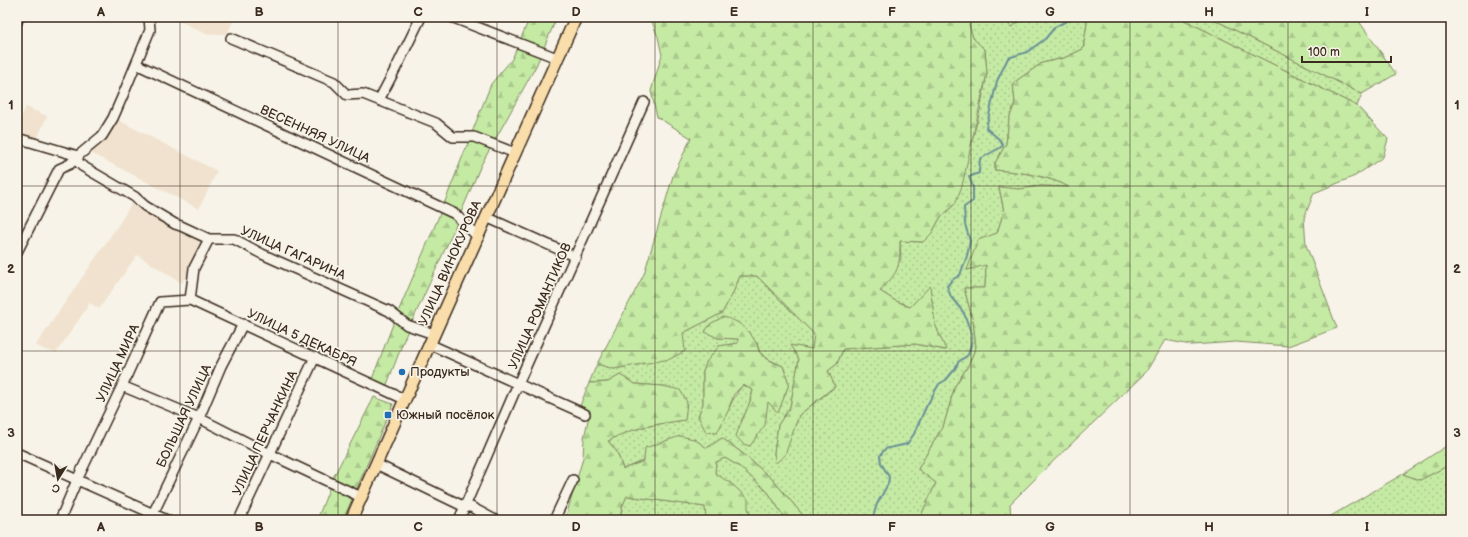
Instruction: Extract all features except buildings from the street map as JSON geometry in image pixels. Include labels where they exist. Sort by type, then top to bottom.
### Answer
[{"type":"main road","name":"УЛИЦА ВИНОКУРОВА","points":[[351,520],[576,17]]},
{"type":"street","points":[[17,22],[19,17]]},
{"type":"street","points":[[17,252],[59,168],[70,164],[102,136],[112,118],[150,30],[149,17]]},
{"type":"street","points":[[379,100],[421,17]]},
{"type":"street","points":[[451,17],[557,58]]},
{"type":"street","points":[[231,38],[334,82],[347,95],[363,94],[436,123],[453,138],[474,137],[515,153]]},
{"type":"street","name":"ВЕСЕННЯЯ УЛИЦА","points":[[136,64],[455,214],[477,236]]},
{"type":"street","name":"УЛИЦА РОМАНТИКОВ","points":[[460,520],[518,384],[644,102]]},
{"type":"street","points":[[17,138],[78,156]]},
{"type":"street","name":"УЛИЦА ГАГАРИНА","points":[[78,156],[78,162],[82,166],[135,197],[145,206],[175,224],[210,239],[234,239],[262,254],[389,311],[407,325],[432,339],[518,384],[585,414]]},
{"type":"street","points":[[486,217],[576,257]]},
{"type":"street","points":[[190,300],[194,268],[210,239]]},
{"type":"street","name":"УЛИЦА 5 ДЕКАБРЯ","points":[[190,300],[404,399]]},
{"type":"street","name":"УЛИЦА МИРА","points":[[60,520],[77,480],[160,302],[190,300]]},
{"type":"street","name":"БОЛЬШАЯ УЛИЦА","points":[[151,517],[199,418],[221,366],[243,324]]},
{"type":"street","name":"УЛИЦА ПЕРЧАНКИНА","points":[[239,520],[315,358]]},
{"type":"street","points":[[122,386],[199,418],[361,498]]},
{"type":"street","points":[[17,453],[77,480],[151,517],[167,520]]},
{"type":"street","points":[[376,464],[465,507],[471,507],[496,520]]},
{"type":"street","points":[[554,520],[573,480]]},
{"type":"shaded area","points":[[171,17],[235,17],[227,34],[206,34]]},
{"type":"shaded area","points":[[26,107],[47,116],[37,139],[17,130],[17,125]]},
{"type":"shaded area","points":[[114,118],[217,171],[199,209],[87,151]]},
{"type":"shaded area","points":[[135,197],[209,239],[182,283],[137,255],[99,309],[90,303],[56,353],[36,345],[121,221]]},
{"type":"green space","points":[[530,17],[557,17],[536,66],[481,165],[452,234],[405,337],[386,387],[372,379],[395,319],[442,209],[491,84],[512,59]]},
{"type":"green space","points":[[650,17],[973,17],[969,25],[973,38],[985,50],[987,73],[962,186],[955,204],[940,218],[932,233],[923,242],[900,241],[900,257],[895,274],[880,291],[894,300],[910,307],[930,286],[935,324],[946,350],[915,344],[843,349],[837,364],[828,371],[835,386],[799,415],[785,455],[776,463],[774,453],[778,425],[790,407],[799,359],[790,345],[812,349],[814,334],[757,276],[740,276],[722,313],[683,333],[685,351],[670,359],[614,369],[597,364],[644,274],[673,176],[691,138],[657,117],[651,91],[662,55],[658,37]]},
{"type":"green space","points":[[973,17],[1002,17],[1011,27],[1027,17],[1088,17],[1083,49],[1064,58],[1042,63],[1013,83],[1015,103],[1009,119],[1006,144],[995,163],[995,170],[1034,175],[1071,187],[1041,186],[1019,189],[999,188],[1004,211],[997,233],[968,270],[986,264],[985,288],[964,288],[973,321],[976,347],[968,366],[955,386],[944,424],[918,469],[936,483],[919,520],[807,520],[773,480],[746,456],[722,438],[707,448],[694,439],[623,469],[617,452],[608,441],[636,429],[685,420],[663,386],[635,384],[620,375],[608,382],[589,383],[597,364],[614,369],[641,364],[683,333],[722,313],[740,276],[757,276],[814,334],[813,349],[791,346],[799,359],[790,407],[778,425],[774,453],[776,462],[792,434],[799,415],[835,387],[828,371],[837,364],[843,349],[915,344],[945,350],[935,324],[930,287],[910,307],[894,300],[880,291],[901,259],[900,241],[923,242],[932,233],[940,218],[955,204],[980,111],[987,73],[985,50],[973,38],[969,25]],"holes":[[[705,331],[757,343],[760,353],[783,366],[789,384],[778,412],[768,401],[741,421],[748,408],[753,390],[743,385],[734,397],[724,418],[698,416],[703,404],[703,371],[719,346],[739,343],[738,339],[718,338]]]},
{"type":"green space","points":[[1002,17],[1027,17],[1011,27]]},
{"type":"green space","points":[[1088,17],[1178,17],[1357,106],[1388,139],[1383,157],[1355,176],[1314,193],[1304,218],[1306,245],[1337,328],[1288,346],[1236,342],[1191,345],[1165,340],[1146,372],[1010,504],[1011,520],[919,520],[936,483],[918,469],[944,424],[955,386],[968,366],[976,347],[973,321],[964,288],[985,288],[986,265],[967,270],[978,240],[997,233],[1004,211],[999,187],[1019,189],[1041,186],[1069,187],[1043,177],[1024,173],[995,170],[995,163],[1006,144],[1009,119],[1015,103],[1013,83],[1042,63],[1064,58],[1083,49]]},
{"type":"green space","points":[[1178,17],[1209,17],[1362,94],[1357,106]]},
{"type":"green space","points":[[1209,17],[1356,17],[1396,74],[1362,94]]},
{"type":"green space","points":[[723,317],[734,320],[746,329],[757,344],[761,354],[768,360],[783,366],[789,384],[778,413],[768,402],[765,425],[750,446],[743,444],[736,436],[750,402],[753,390],[743,385],[734,394],[729,409],[717,433],[706,432],[698,416],[703,404],[703,371],[707,361],[719,346],[738,343],[738,339],[718,338],[705,332],[710,324]]},
{"type":"green space","points":[[620,375],[635,384],[663,386],[680,390],[687,402],[685,420],[636,429],[608,441],[617,452],[623,469],[644,461],[645,448],[680,436],[694,439],[707,448],[722,438],[746,456],[773,480],[807,520],[786,520],[768,492],[740,467],[725,458],[716,462],[715,473],[733,485],[748,499],[748,508],[752,520],[706,520],[705,507],[627,496],[622,507],[620,519],[628,520],[564,520],[583,458],[584,438],[590,411],[580,406],[589,383],[608,382]]},
{"type":"green space","points":[[374,397],[393,404],[343,520],[317,520],[334,476]]},
{"type":"green space","points":[[1451,443],[1451,464],[1420,480],[1403,474]]},
{"type":"green space","points":[[725,458],[740,467],[768,492],[786,520],[752,520],[748,508],[715,473],[716,462]]},
{"type":"green space","points":[[1451,464],[1451,520],[1324,520],[1403,474],[1420,480]]},
{"type":"green space","points":[[627,496],[705,507],[707,519],[620,519],[622,507]]},
{"type":"waterway","points":[[872,520],[877,504],[888,484],[889,477],[881,463],[880,456],[885,449],[907,444],[914,434],[926,407],[939,384],[946,380],[955,369],[958,362],[968,355],[971,345],[972,336],[964,313],[951,297],[947,286],[952,280],[960,275],[967,256],[970,241],[965,224],[964,207],[973,201],[973,187],[969,177],[979,173],[980,159],[1003,146],[1000,140],[986,128],[997,81],[1008,58],[1027,52],[1045,39],[1055,27],[1074,17]]},
{"type":"place","name":"Продукты","points":[[402,372]]},
{"type":"place","name":"Южный посёлок","points":[[388,415]]}]
